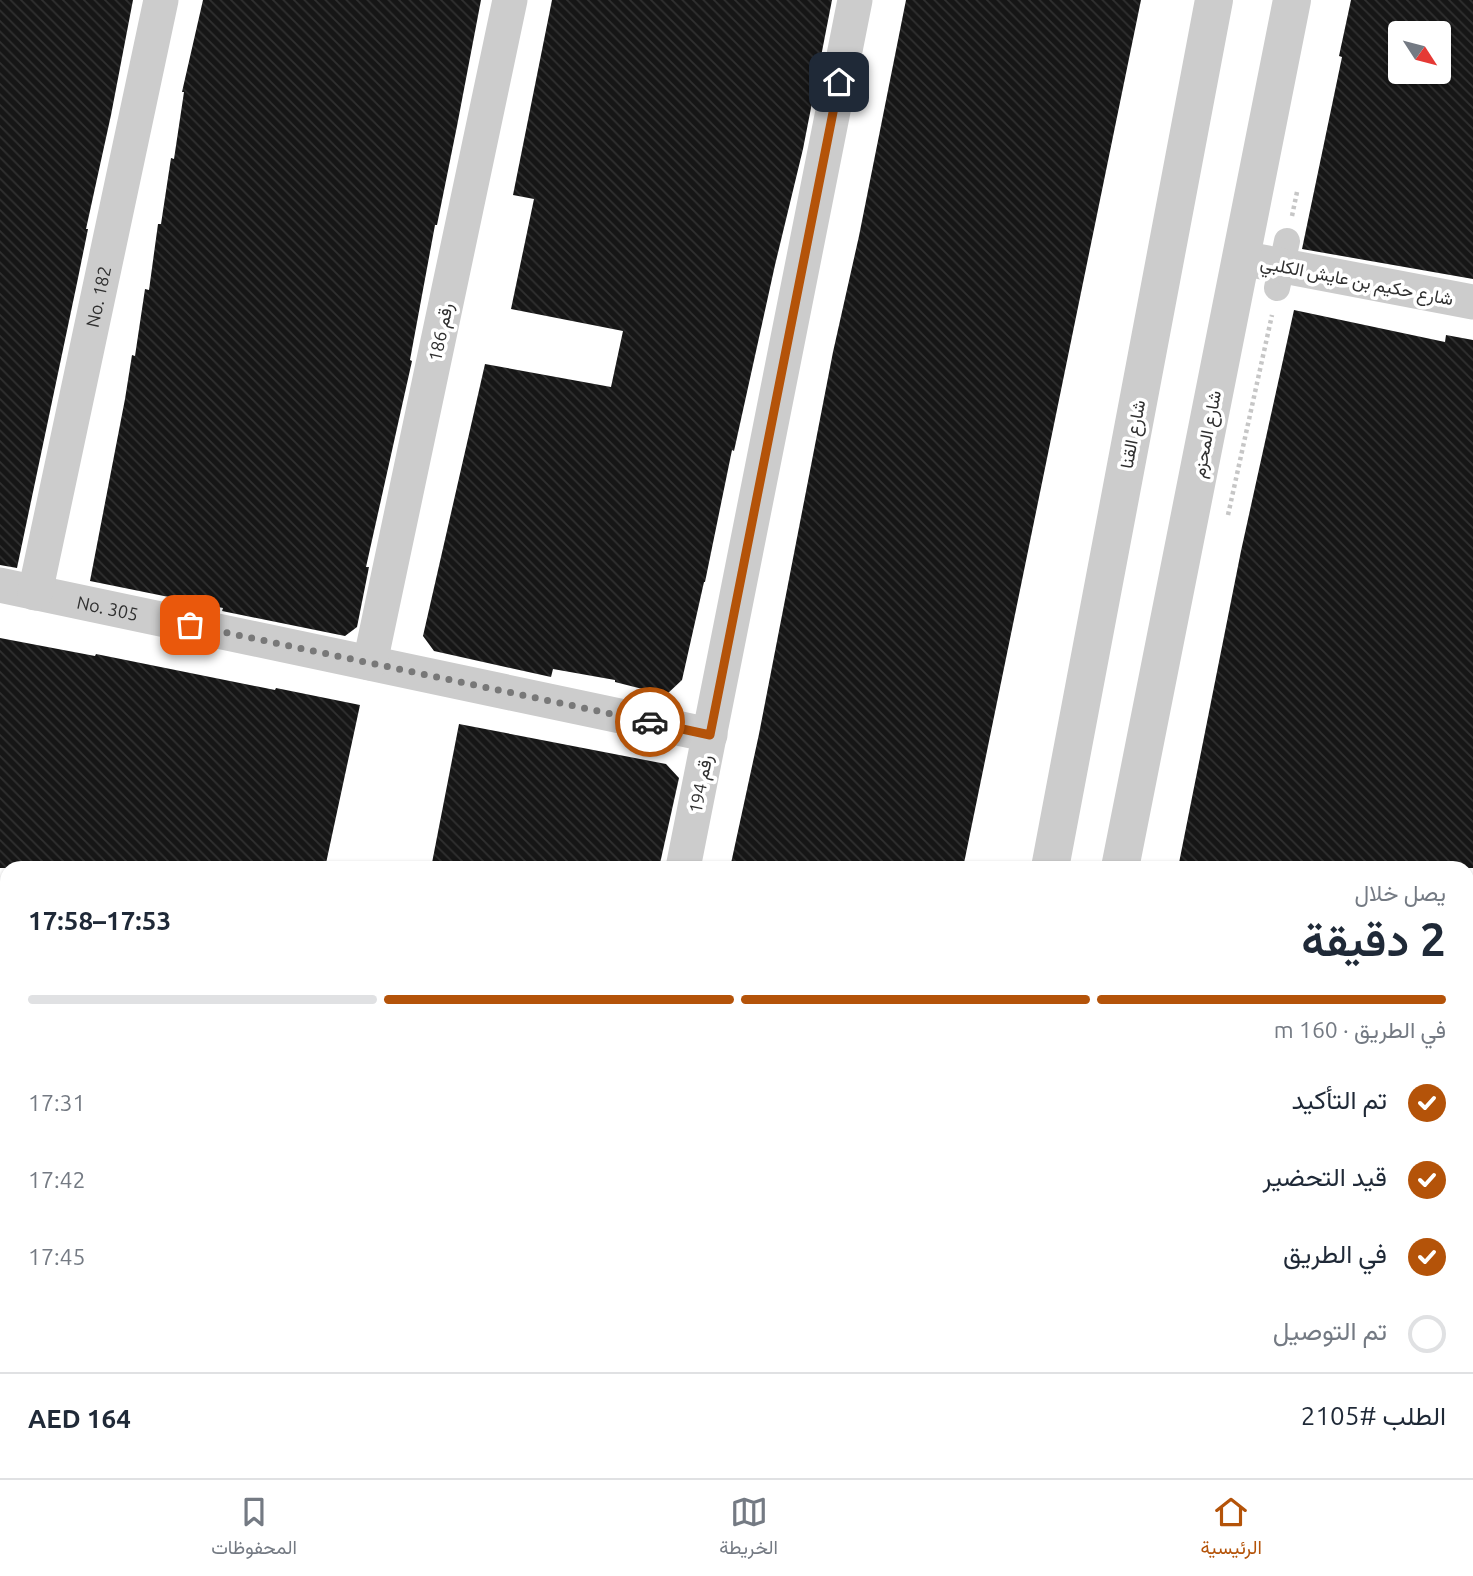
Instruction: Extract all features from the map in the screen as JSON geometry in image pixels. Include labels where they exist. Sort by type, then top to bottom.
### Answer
[{"type":"street","name":"No. 182","points":[[35,593],[161,0]]},
{"type":"street","name":"رقم 186","points":[[370,663],[510,0]]},
{"type":"street","name":"رقم 194","points":[[684,861],[855,0]]},
{"type":"street","name":"شارع القنا","points":[[1051,861],[1214,0]]},
{"type":"street","name":"شارع المحزم","points":[[1121,861],[1292,0]]},
{"type":"street","name":"شارع حكيم بن عايش الكلبي","points":[[1241,258],[1473,302]]},
{"type":"street","name":"No. 305","points":[[0,585],[710,735]]},
{"type":"building","points":[[0,0],[133,0],[17,568],[0,565]]},
{"type":"building","points":[[203,0],[481,0],[435,225],[410,360],[412,361],[366,567],[369,567],[357,627],[345,636],[90,581],[132,355],[135,356],[145,289],[149,290],[171,158],[174,159],[182,92]]},
{"type":"building","points":[[552,0],[832,0],[803,149],[734,451],[732,450],[682,680],[666,695],[615,680],[553,669],[551,677],[434,651],[423,636],[485,364],[611,387],[623,331],[511,309],[534,199],[513,195]]},
{"type":"building","points":[[906,0],[1141,0],[964,861],[732,861],[759,734],[833,352]]},
{"type":"building","points":[[1351,0],[1473,0],[1473,279],[1302,249],[1342,57],[1339,56]]},
{"type":"building","points":[[1294,310],[1445,342],[1446,335],[1473,340],[1473,861],[1179,861],[1241,551]]},
{"type":"building","points":[[0,638],[360,705],[327,861],[0,861]]},
{"type":"building","points":[[459,724],[666,764],[679,778],[661,861],[432,861]]},
{"type":"way so far","points":[[190,625],[650,722]]},
{"type":"route","points":[[650,722],[710,735],[839,82]]}]
